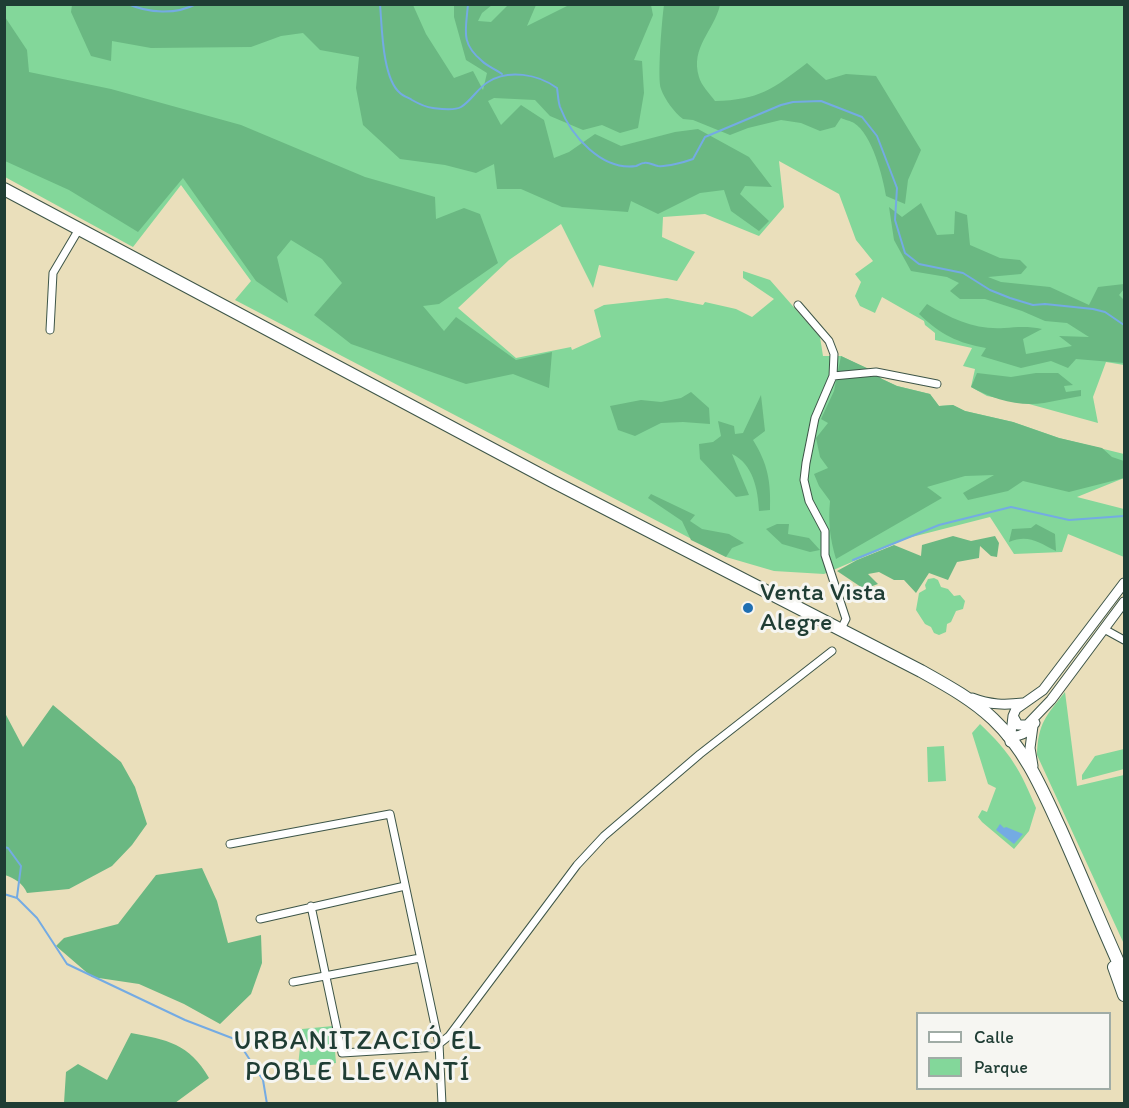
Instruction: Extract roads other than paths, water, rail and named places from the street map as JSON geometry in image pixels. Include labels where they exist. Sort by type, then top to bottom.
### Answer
[{"type":"highway","points":[[4,189],[552,482],[949,686],[987,714],[1010,737],[1027,762],[1041,788],[1096,913],[1125,995]]},
{"type":"highway","points":[[845,633],[952,695],[992,726],[1013,752],[1042,803],[1124,969]]},
{"type":"main road","points":[[1013,752],[1010,737],[1016,709],[1043,690],[1125,583]]},
{"type":"main road","points":[[1013,716],[1018,725],[1027,725],[1125,602]]},
{"type":"main road","points":[[949,686],[988,704],[1023,703]]},
{"type":"main road","points":[[1040,711],[1033,726],[1030,748],[1031,759],[1041,788]]},
{"type":"main road","points":[[992,726],[1010,737],[1017,737],[1033,726]]},
{"type":"street","points":[[50,330],[53,273],[79,229]]},
{"type":"street","points":[[798,305],[830,341],[834,354],[833,376],[815,418],[804,480],[808,501],[825,531],[825,555],[846,619],[845,633]]},
{"type":"street","points":[[833,376],[876,372],[937,384]]},
{"type":"street","points":[[1104,629],[1125,640]]},
{"type":"street","points":[[311,906],[342,1053],[439,1046],[449,1036],[577,865],[604,836],[700,754],[832,651]]},
{"type":"street","points":[[230,843],[390,814],[439,1046],[442,1104]]},
{"type":"street","points":[[260,919],[405,886]]},
{"type":"street","points":[[293,982],[326,978],[420,958]]},
{"type":"water","points":[[1000,824],[1004,828],[1023,834],[1014,844],[996,830]]},
{"type":"waterway","points":[[128,4],[162,12],[180,10],[196,4]]},
{"type":"waterway","points":[[380,4],[386,64],[394,86],[400,93],[427,107],[455,109],[465,104],[484,85],[496,78],[514,74],[541,79],[557,88],[560,107],[580,140],[600,157],[623,166],[636,166],[642,163],[666,166],[693,159],[705,137],[793,102],[821,101],[862,117],[877,136],[897,188],[895,220],[905,253],[919,264],[963,273],[990,290],[1010,298],[1033,305],[1093,309],[1105,312],[1124,325]]},
{"type":"waterway","points":[[468,4],[467,42],[484,63],[502,74]]},
{"type":"waterway","points":[[853,560],[939,525],[1011,507],[1069,520],[1124,516]]},
{"type":"waterway","points":[[4,847],[8,848],[21,866],[17,897]]},
{"type":"waterway","points":[[4,894],[17,898],[37,918],[67,964],[185,1020],[237,1040],[263,1080],[267,1104]]},
{"type":"place","name":"Venta Vista Alegre","points":[[748,608]]},
{"type":"district","name":"URBANITZACIÓ EL POBLE LLEVANTÍ","points":[[358,1058]]}]
